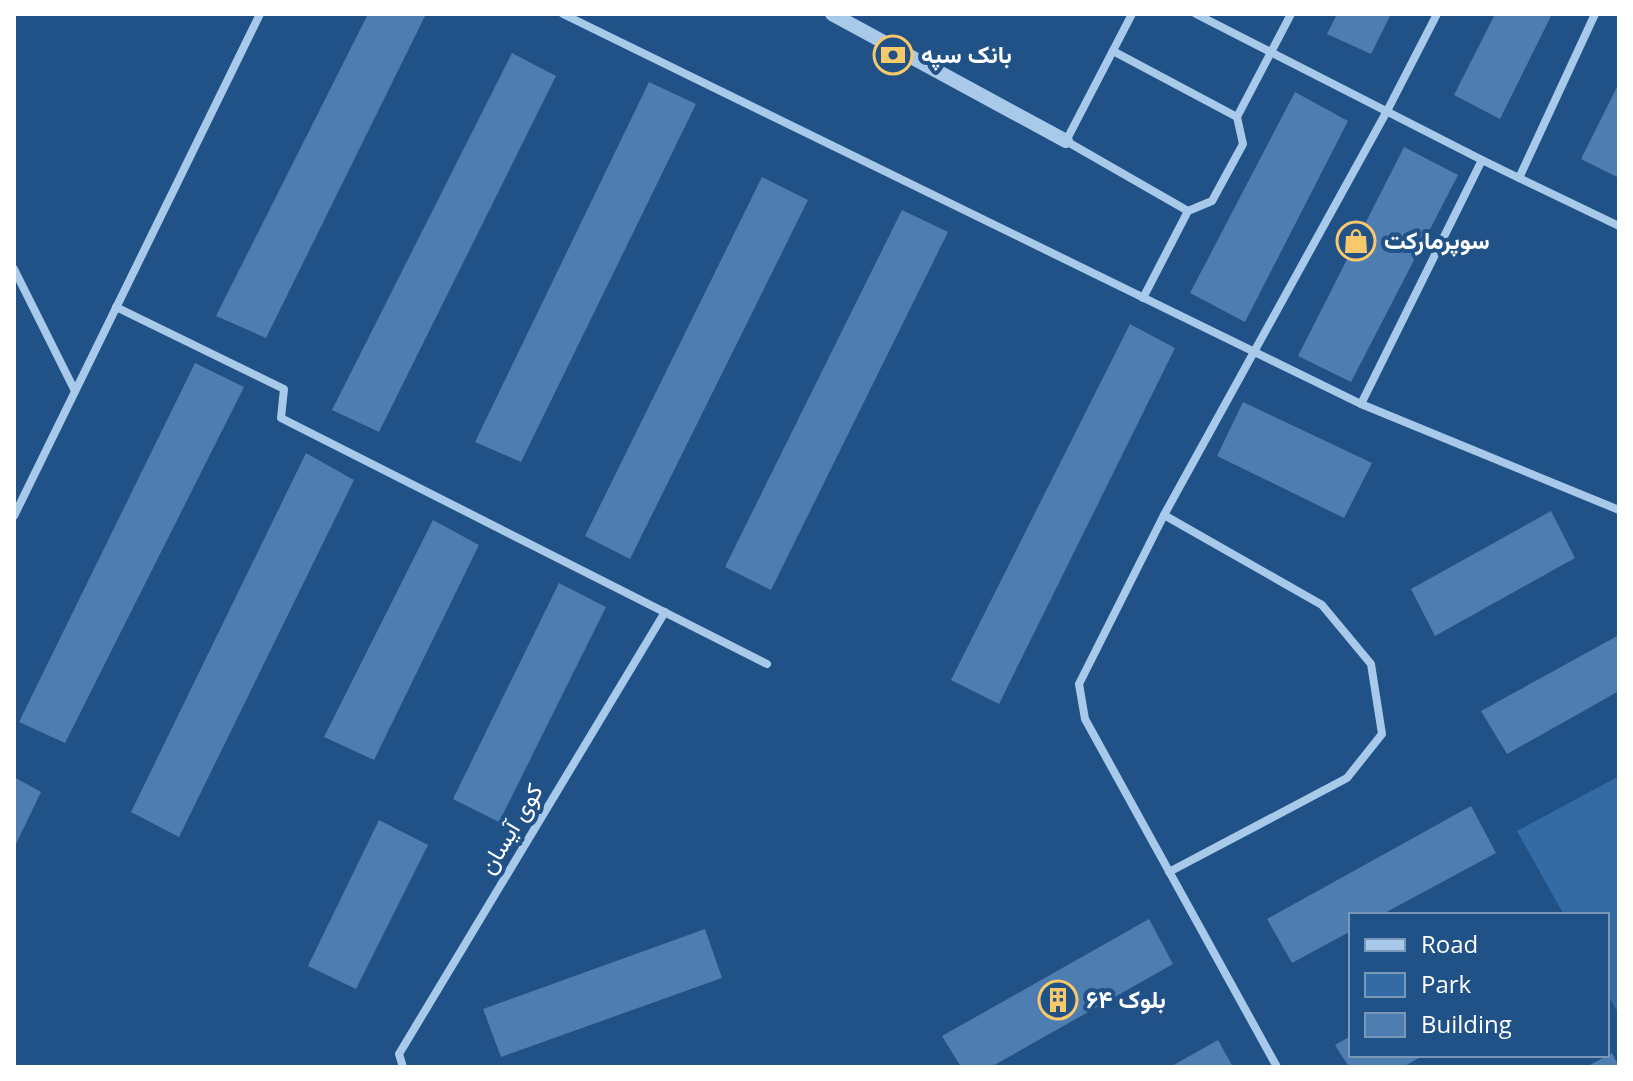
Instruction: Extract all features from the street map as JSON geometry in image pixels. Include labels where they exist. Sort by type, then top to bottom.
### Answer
[{"type":"street","points":[[14,516],[260,14]]},
{"type":"street","points":[[563,14],[1361,404],[1619,510]]},
{"type":"street","points":[[832,14],[1188,211]]},
{"type":"street","points":[[1066,141],[1132,14]]},
{"type":"street","points":[[1196,14],[1619,226]]},
{"type":"street","points":[[1143,298],[1188,211],[1212,201],[1243,144],[1237,117],[1291,14]]},
{"type":"street","points":[[1277,1067],[1085,719],[1079,684],[1164,515],[1387,111],[1437,14]]},
{"type":"street","points":[[1519,178],[1595,14]]},
{"type":"street","points":[[1113,51],[1237,117]]},
{"type":"street","points":[[1361,404],[1482,160]]},
{"type":"street","points":[[14,269],[75,391]]},
{"type":"street","points":[[116,307],[284,389],[281,418],[767,664]]},
{"type":"street","points":[[1164,515],[1322,605],[1371,664],[1382,734],[1347,778],[1169,872]]},
{"type":"street","name":"کوی آیسان","points":[[403,1067],[399,1054],[665,612]]},
{"type":"green space","points":[[1619,776],[1619,1015],[1609,997],[1609,913],[1563,913],[1517,831]]},
{"type":"building","points":[[368,14],[426,14],[266,338],[216,316]]},
{"type":"building","points":[[1337,14],[1391,14],[1371,54],[1327,34]]},
{"type":"building","points":[[1495,14],[1552,14],[1500,119],[1454,95]]},
{"type":"building","points":[[512,53],[556,76],[379,432],[332,410]]},
{"type":"building","points":[[649,82],[696,104],[521,462],[475,442]]},
{"type":"building","points":[[1619,83],[1619,178],[1581,159]]},
{"type":"building","points":[[1295,92],[1348,121],[1245,322],[1190,293]]},
{"type":"building","points":[[1404,147],[1458,175],[1351,382],[1298,356]]},
{"type":"building","points":[[762,177],[808,200],[630,559],[585,536]]},
{"type":"building","points":[[902,210],[948,232],[771,590],[725,567]]},
{"type":"building","points":[[1130,324],[1175,348],[999,704],[951,680]]},
{"type":"building","points":[[195,363],[244,387],[65,743],[19,722]]},
{"type":"building","points":[[1243,402],[1372,463],[1344,518],[1217,456]]},
{"type":"building","points":[[306,453],[354,480],[179,837],[131,812]]},
{"type":"building","points":[[1551,511],[1575,558],[1435,636],[1411,589]]},
{"type":"building","points":[[433,520],[479,545],[374,760],[324,737]]},
{"type":"building","points":[[559,583],[606,607],[499,822],[453,799]]},
{"type":"building","points":[[1619,635],[1619,691],[1507,754],[1481,711]]},
{"type":"building","points":[[14,777],[41,792],[14,848]]},
{"type":"building","points":[[1471,806],[1496,853],[1385,913],[1349,913],[1349,932],[1292,963],[1267,919]]},
{"type":"building","points":[[379,820],[428,845],[356,989],[308,966]]},
{"type":"building","name":"بلوک ۶۴","points":[[1149,919],[1173,964],[991,1067],[961,1067],[942,1036]]},
{"type":"building","points":[[705,929],[722,978],[501,1057],[483,1009]]},
{"type":"building","points":[[1349,1037],[1349,1057],[1420,1057],[1403,1067],[1349,1067],[1335,1045]]},
{"type":"building","points":[[1218,1040],[1233,1067],[1170,1067]]},
{"type":"building","points":[[1612,1053],[1619,1067],[1586,1067],[1609,1057]]},
{"type":"place","name":"بانک سپه","points":[[893,55]]},
{"type":"place","name":"سوپرمارکت","points":[[1356,241]]},
{"type":"place","name":"بلوک ۶۴","points":[[1058,1000]]}]
